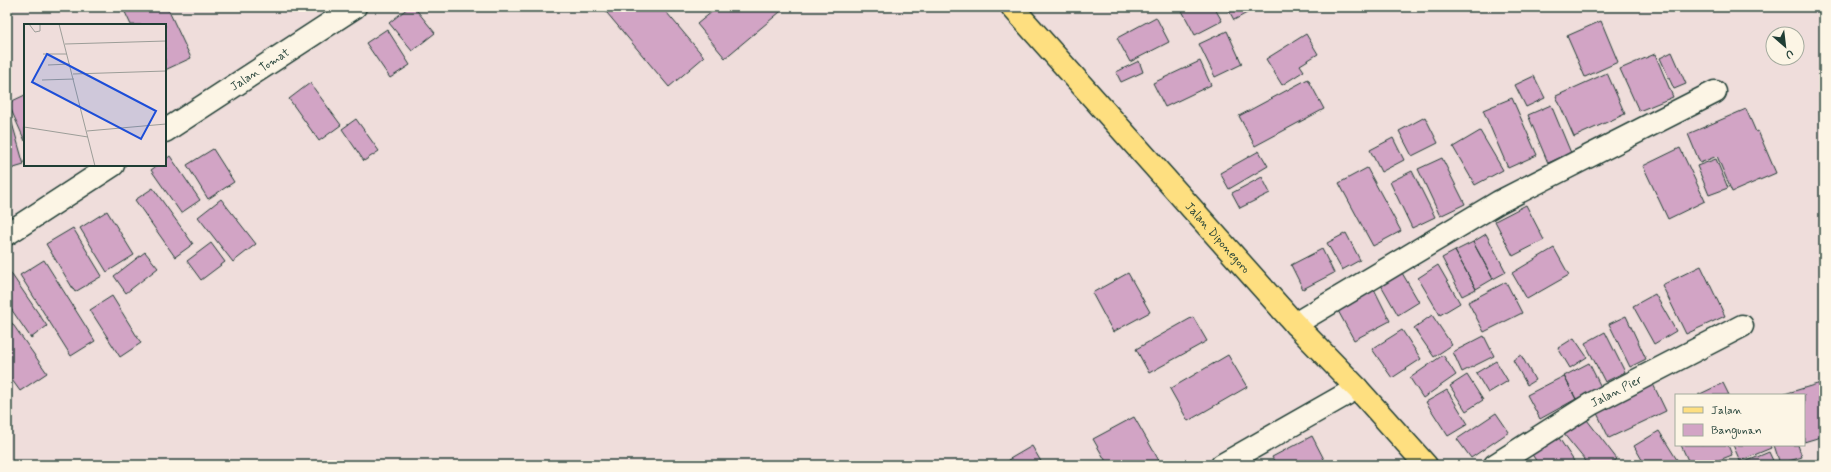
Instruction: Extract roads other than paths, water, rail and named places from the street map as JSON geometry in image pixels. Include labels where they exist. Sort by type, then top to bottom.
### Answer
[{"type":"main road","name":"Jalan Diponegoro","points":[[1012,7],[1295,324],[1357,388],[1426,465]]},
{"type":"street","name":"Jalan Tomat","points":[[166,130],[354,7]]},
{"type":"street","points":[[1295,324],[1499,202],[1714,92]]},
{"type":"street","points":[[7,234],[111,166]]},
{"type":"street","name":"Jalan Pier","points":[[1495,465],[1591,404],[1742,326]]},
{"type":"street","points":[[1222,465],[1357,388]]}]
